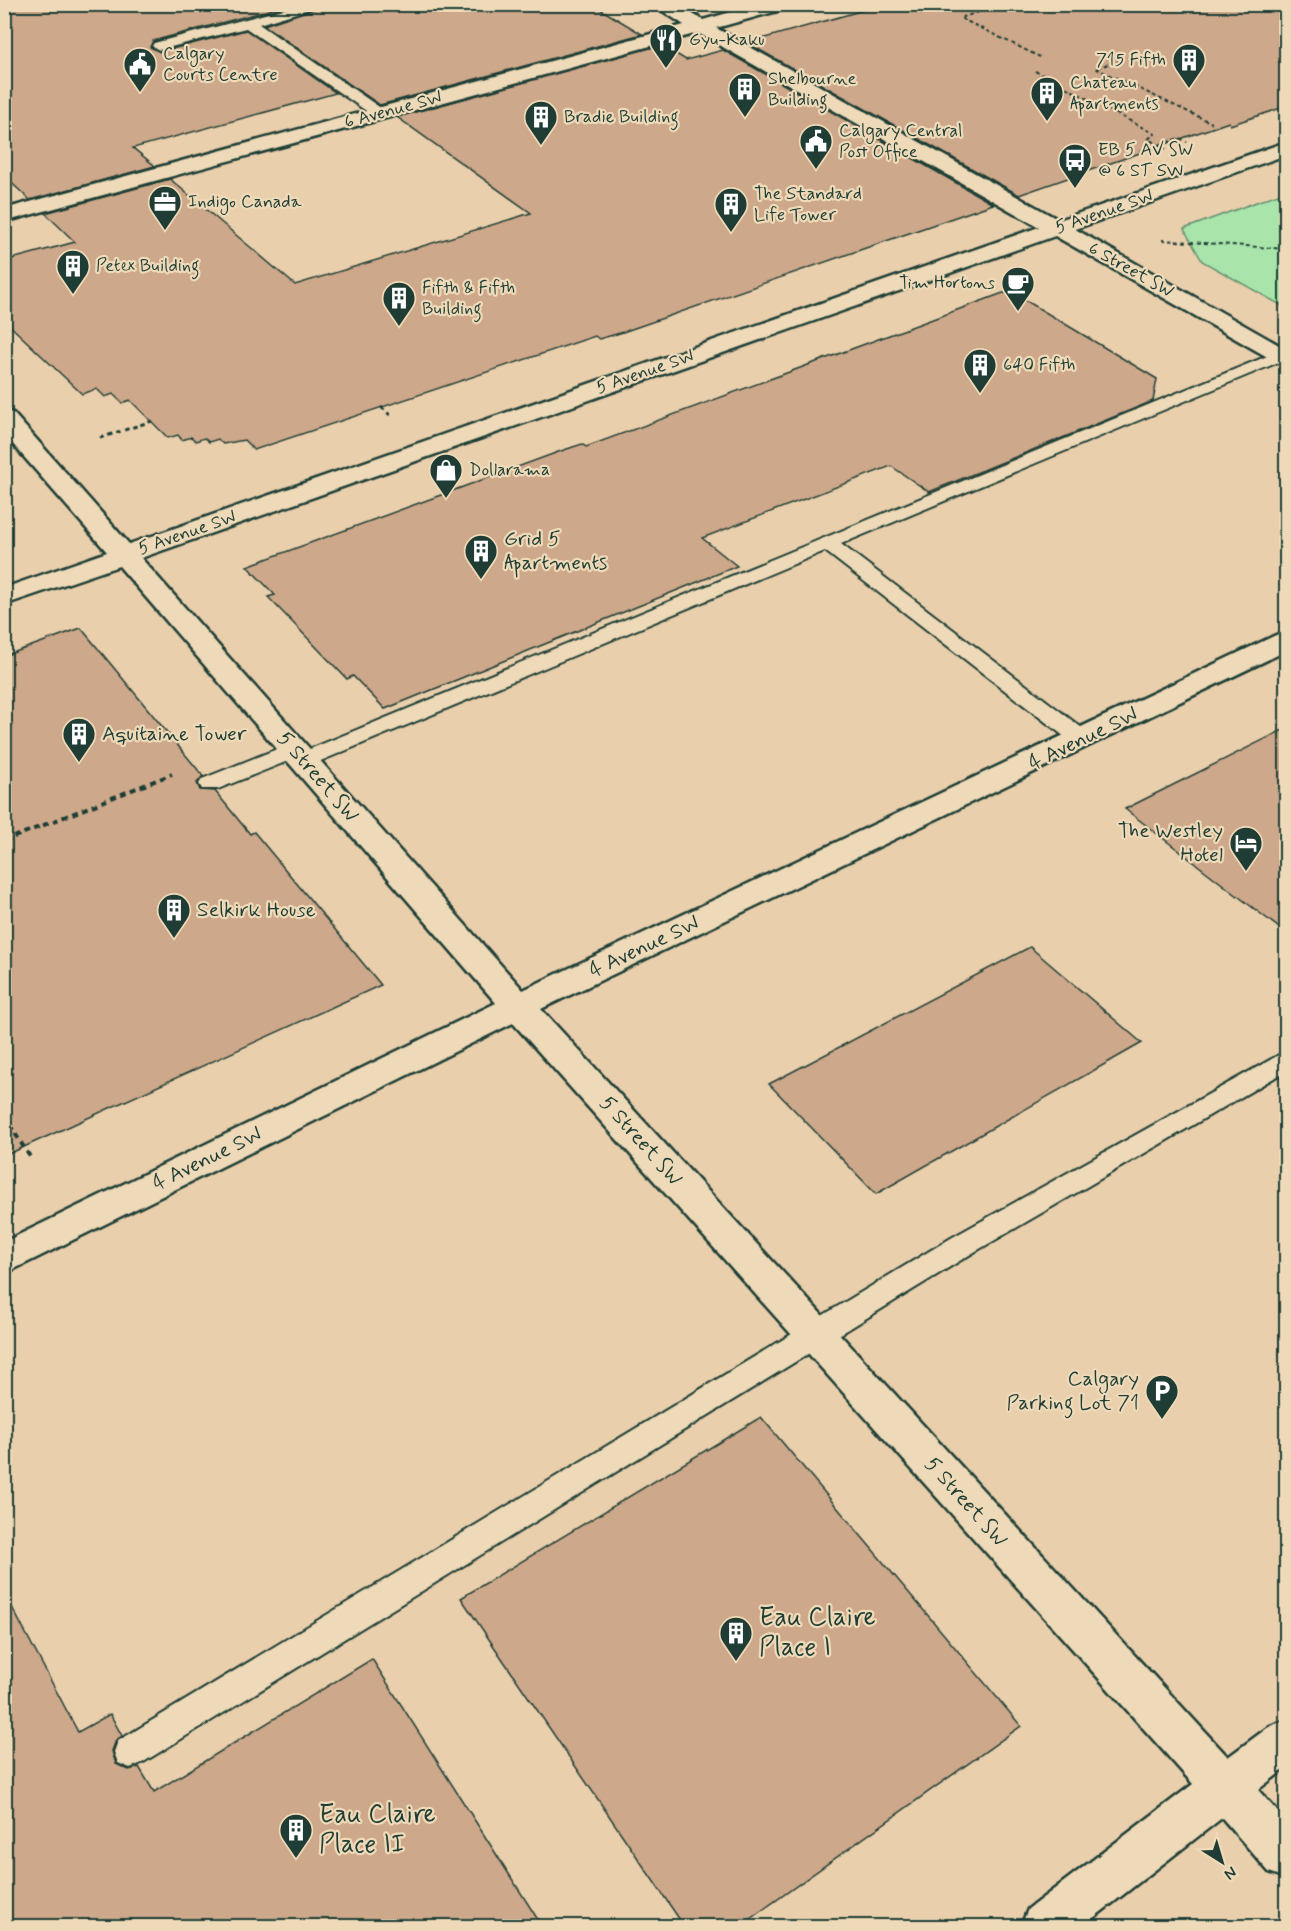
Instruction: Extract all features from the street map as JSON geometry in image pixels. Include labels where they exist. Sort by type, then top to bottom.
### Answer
[{"type":"main road","name":"6 Street SW","points":[[662,4],[1284,356]]},
{"type":"main road","name":"6 Avenue SW","points":[[4,216],[782,4]]},
{"type":"main road","name":"5 Avenue SW","points":[[4,597],[1287,148]]},
{"type":"main road","name":"5 Street SW","points":[[4,418],[518,1006],[1287,1856]]},
{"type":"main road","name":"4 Avenue SW","points":[[4,1259],[518,1006],[1287,641]]},
{"type":"main road","points":[[1045,1926],[1287,1741]]},
{"type":"lane","points":[[159,46],[320,4]]},
{"type":"lane","points":[[248,23],[380,114]]},
{"type":"lane","points":[[210,784],[299,755],[1284,356]]},
{"type":"lane","points":[[827,543],[1082,739]]},
{"type":"lane","points":[[130,1752],[961,1246],[1287,1060]]},
{"type":"path","points":[[978,4],[988,9],[960,18],[1040,57]]},
{"type":"path","points":[[1106,53],[1119,61],[1095,68],[1212,123]]},
{"type":"path","points":[[1035,71],[1155,134],[1148,139],[1167,150]]},
{"type":"path","points":[[1140,152],[1179,138],[1188,143],[1178,147]]},
{"type":"path","points":[[1155,239],[1287,249]]},
{"type":"path","points":[[381,407],[390,415]]},
{"type":"path","points":[[100,438],[152,422]]},
{"type":"path","points":[[4,841],[182,770]]},
{"type":"path","points":[[4,1116],[32,1160]]},
{"type":"green space","points":[[1286,191],[1286,308],[1202,261],[1184,229]]},
{"type":"building","name":"Calgary Courts Centre","points":[[4,4],[96,4],[104,10],[126,4],[292,4],[153,41],[150,47],[160,52],[246,30],[336,93],[133,148],[155,166],[30,200],[4,176]]},
{"type":"building","points":[[328,4],[592,4],[642,34],[380,105],[264,25]]},
{"type":"building","points":[[885,4],[1287,4],[1287,106],[1230,125],[1229,122],[1019,195],[747,43]]},
{"type":"building","points":[[661,45],[686,60],[723,50],[993,204],[620,333],[599,339],[595,336],[254,450],[244,440],[223,444],[218,439],[209,442],[204,438],[196,441],[191,437],[182,440],[178,435],[168,438],[130,400],[122,403],[113,394],[105,397],[97,389],[82,394],[4,320],[4,261],[75,242],[45,213],[170,179],[295,285],[531,213],[397,117]]},
{"type":"building","points":[[1003,293],[1015,294],[1157,379],[1153,401],[929,492],[891,466],[702,538],[737,566],[385,709],[353,676],[347,679],[268,597],[275,595],[247,566],[561,451],[582,444],[586,447]]},
{"type":"building","name":"Selkirk House","points":[[81,628],[203,776],[197,783],[200,790],[215,791],[250,834],[254,832],[381,985],[4,1156],[4,656]]},
{"type":"building","name":"The Westley Hotel","points":[[1287,728],[1287,934],[1125,809]]},
{"type":"building","points":[[1030,947],[1142,1043],[876,1194],[769,1084]]},
{"type":"building","name":"Eau Claire Place I","points":[[761,1417],[1021,1726],[740,1926],[684,1926],[461,1598]]},
{"type":"building","name":"Eau Claire Place II","points":[[4,1592],[78,1732],[110,1714],[122,1736],[116,1740],[112,1751],[116,1764],[129,1770],[139,1767],[154,1792],[372,1659],[542,1926],[4,1926]]},
{"type":"place","name":"Gyu-Kaku","points":[[666,69]]},
{"type":"place","name":"715 Fifth","points":[[1189,89]]},
{"type":"place","name":"Calgary Courts Centre","points":[[140,93]]},
{"type":"place","name":"Shelbourne Building","points":[[745,118]]},
{"type":"place","name":"Chateau Apartments","points":[[1047,122]]},
{"type":"place","name":"Bradie Building","points":[[541,146]]},
{"type":"place","name":"Calgary Central Post Office","points":[[816,170]]},
{"type":"place","name":"EB 5 AV SW @ 6 ST SW","points":[[1075,189]]},
{"type":"place","name":"Indigo Canada","points":[[165,231]]},
{"type":"place","name":"The Standard Life Tower","points":[[731,233]]},
{"type":"place","name":"Petex Building","points":[[73,295]]},
{"type":"place","name":"Tim Hortons","points":[[1018,312]]},
{"type":"place","name":"Fifth & Fifth Building","points":[[399,327]]},
{"type":"place","name":"640 Fifth","points":[[980,394]]},
{"type":"place","name":"Dollarama","points":[[446,499]]},
{"type":"place","name":"Grid 5 Apartments","points":[[481,580]]},
{"type":"place","name":"Aquitaine Tower","points":[[79,763]]},
{"type":"place","name":"The Westley Hotel","points":[[1246,872]]},
{"type":"place","name":"Selkirk House","points":[[174,939]]},
{"type":"place","name":"Calgary Parking Lot 71","points":[[1162,1420]]},
{"type":"place","name":"Eau Claire Place I","points":[[736,1662]]},
{"type":"place","name":"Eau Claire Place II","points":[[296,1859]]}]
